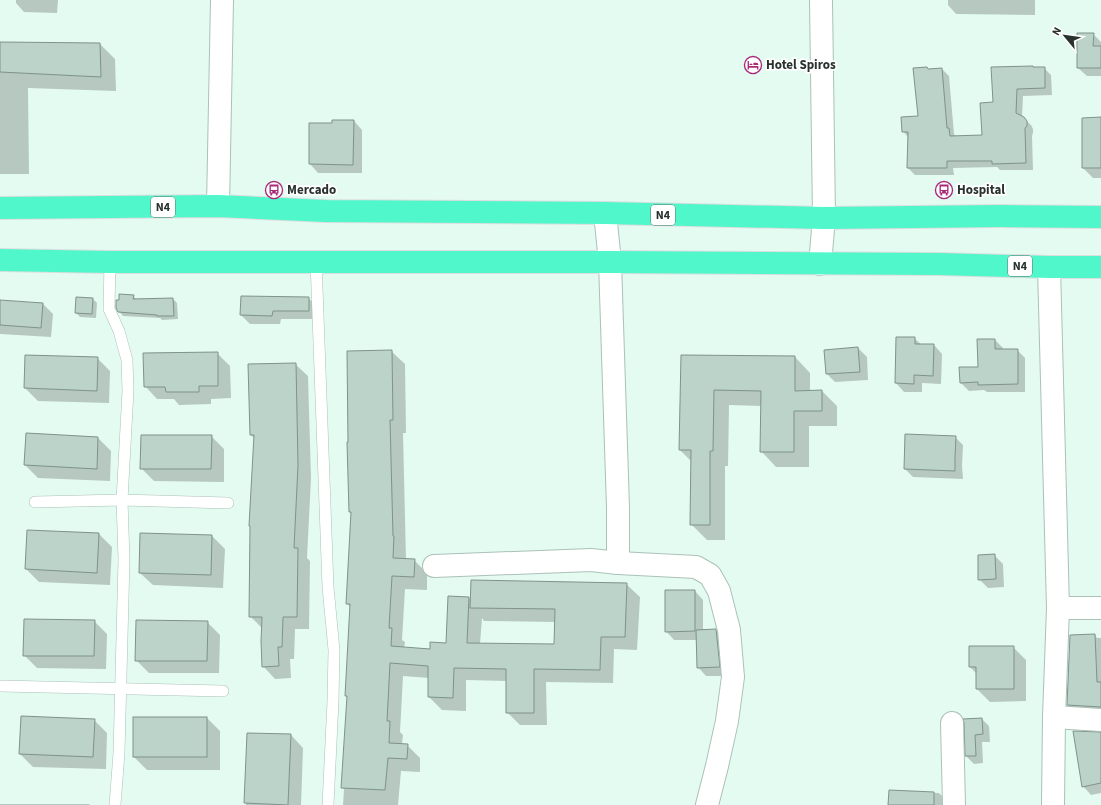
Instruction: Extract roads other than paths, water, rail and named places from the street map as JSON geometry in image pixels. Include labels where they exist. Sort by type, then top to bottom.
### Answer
[{"type":"highway","name":"N4","points":[[0,208],[218,206],[326,212],[606,214],[824,218],[1000,216],[1101,217]]},
{"type":"highway","name":"N4","points":[[0,260],[110,262],[610,262],[939,264],[1049,267],[1101,266]]},
{"type":"street","points":[[218,206],[222,0]]},
{"type":"street","points":[[820,264],[824,218],[821,0]]},
{"type":"street","points":[[606,214],[610,262],[618,508],[618,563]]},
{"type":"street","points":[[1049,267],[1058,608],[1054,717],[1053,805]]},
{"type":"street","points":[[434,566],[591,560],[696,567],[710,575],[719,591],[729,630],[734,676],[724,736],[707,805]]},
{"type":"street","points":[[1058,608],[1101,608]]},
{"type":"street","points":[[1054,717],[1101,720]]},
{"type":"street","points":[[952,723],[954,805]]},
{"type":"lane","points":[[316,261],[328,587],[334,650],[334,701],[328,805]]},
{"type":"lane","points":[[110,262],[109,309],[119,331],[127,360],[128,391],[122,500],[124,560],[119,753],[115,805]]},
{"type":"lane","points":[[35,502],[122,500],[228,503]]},
{"type":"lane","points":[[0,686],[223,691]]},
{"type":"place","name":"Hotel Spiros","points":[[753,65]]},
{"type":"place","name":"Mercado","points":[[274,190]]},
{"type":"place","name":"Hospital","points":[[944,190]]}]
